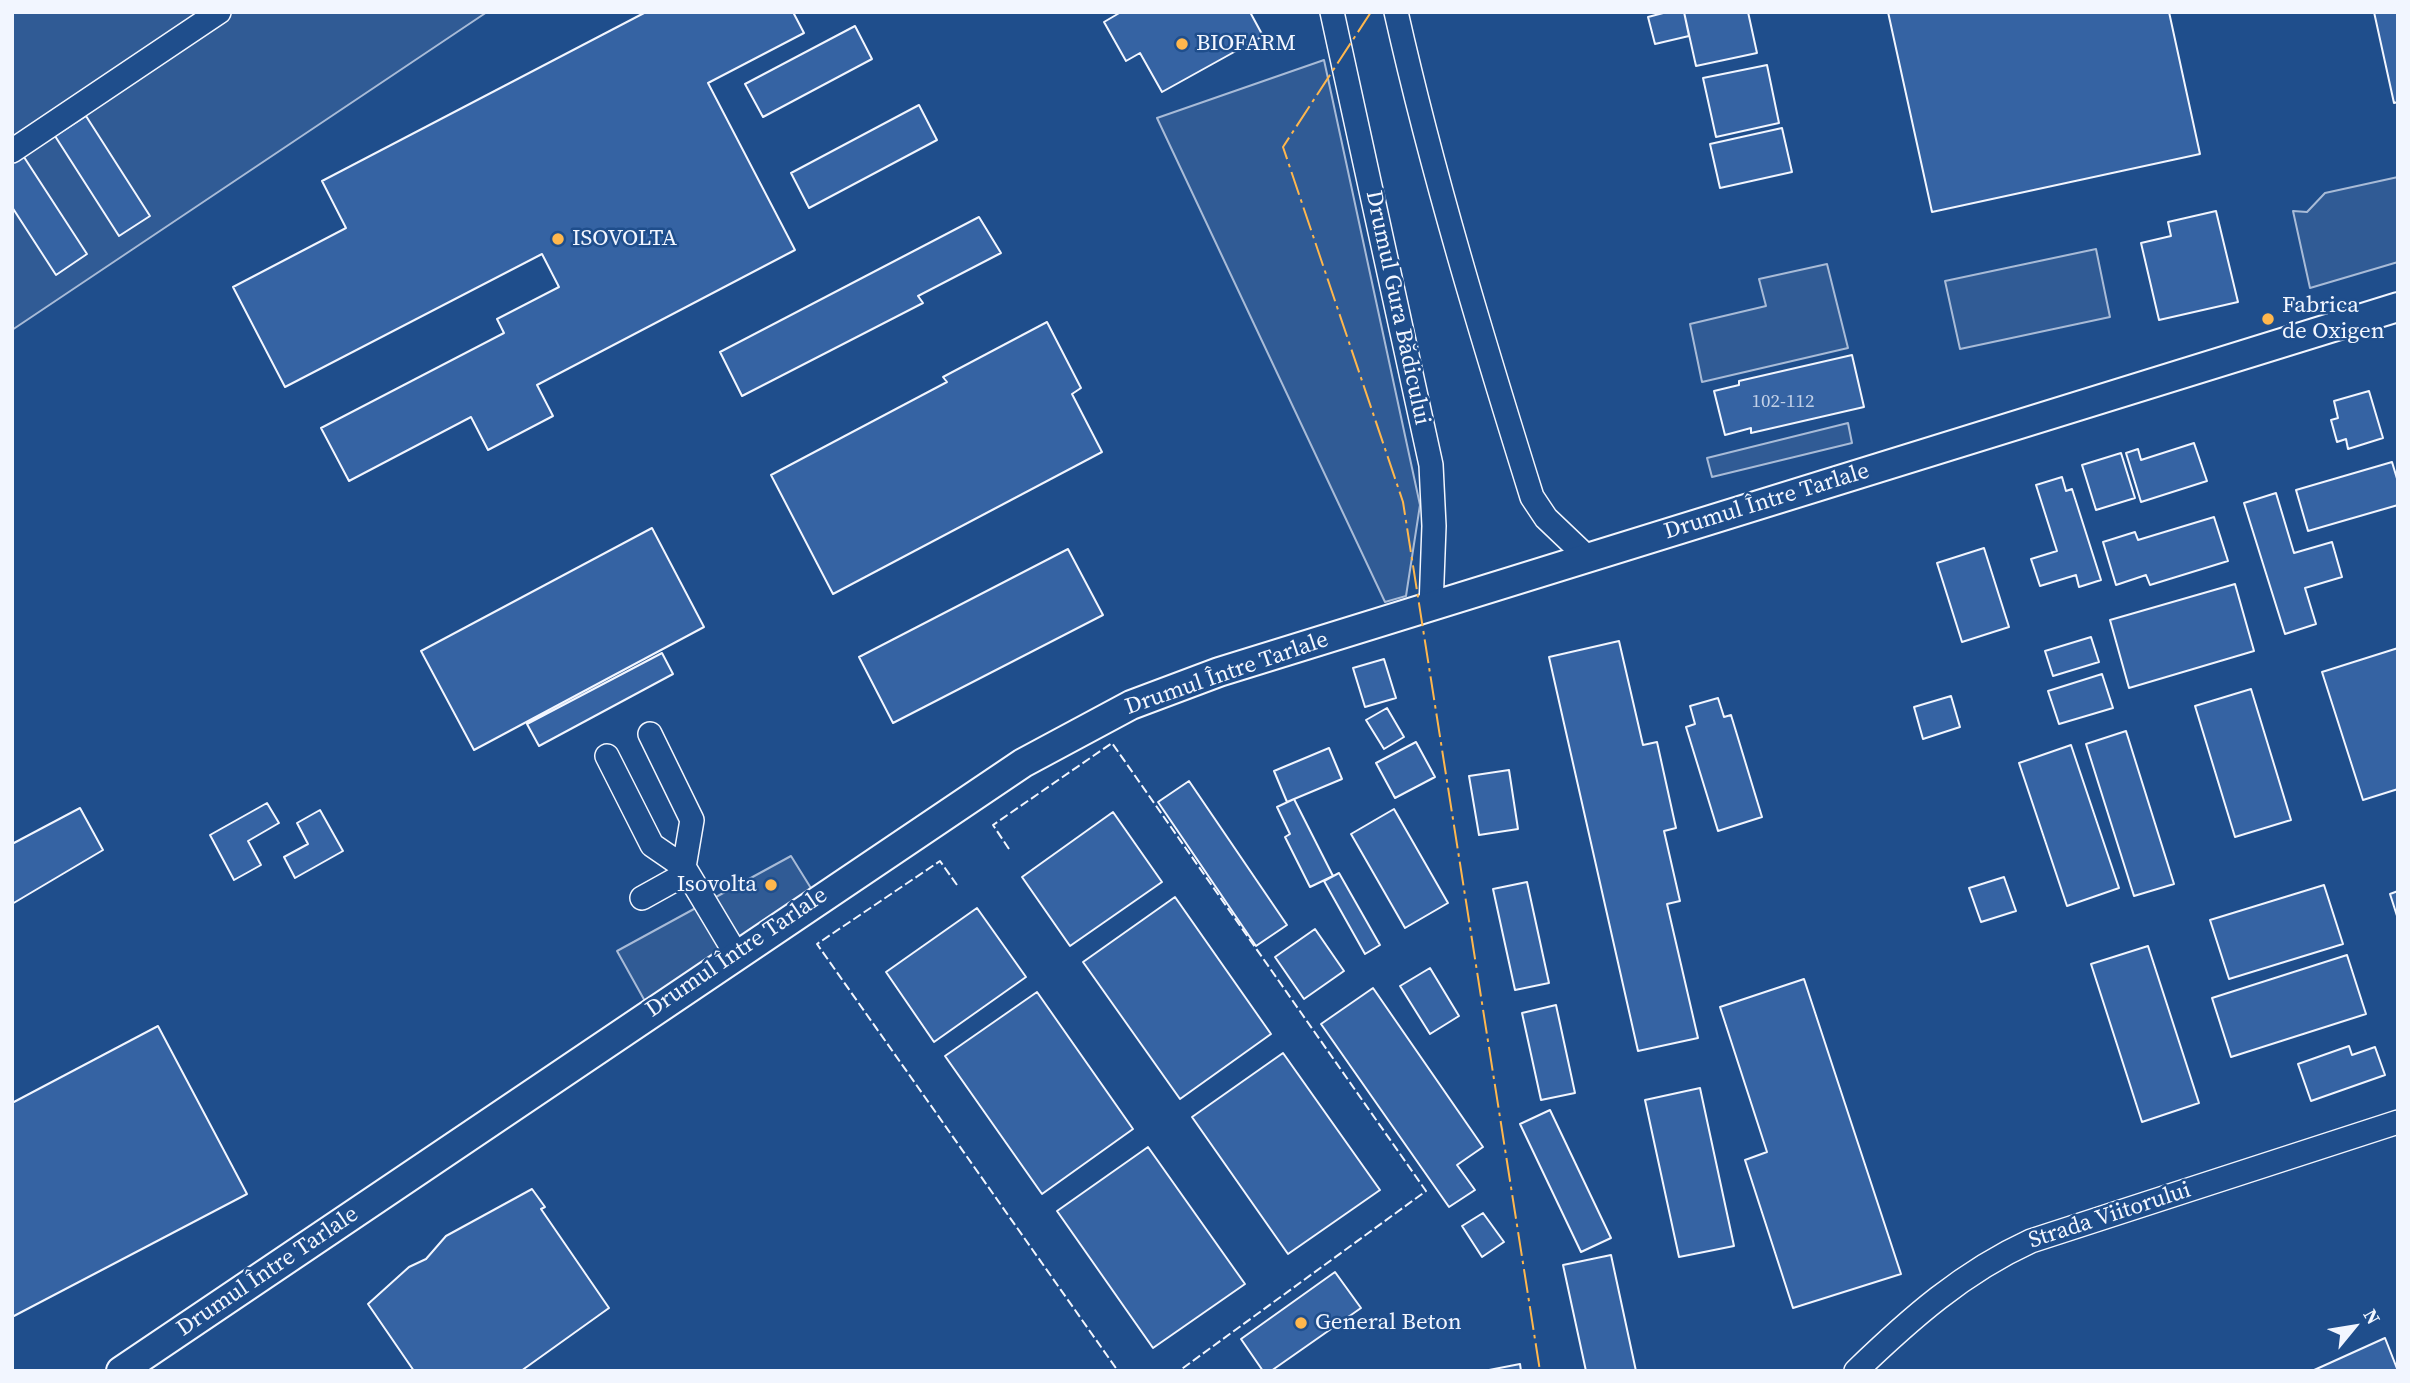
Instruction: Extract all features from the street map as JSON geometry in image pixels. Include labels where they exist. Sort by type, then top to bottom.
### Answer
[{"type":"main road","name":"Drumul Între Tarlale","points":[[121,1371],[1023,763],[1098,721],[1172,688],[2398,307]]},
{"type":"street","points":[[12,151],[219,12]]},
{"type":"street","name":"Drumul Gura Bădicului","points":[[1332,12],[1431,465],[1434,526],[1431,607]]},
{"type":"street","points":[[1396,12],[1414,93],[1473,306],[1532,497],[1546,518],[1588,558]]},
{"type":"street","points":[[642,898],[685,870],[692,820],[650,734]]},
{"type":"street","points":[[607,756],[652,845],[685,870],[736,954]]},
{"type":"street","name":"Strada Viitorului","points":[[1857,1371],[1947,1289],[2021,1245],[2060,1229],[2398,1122]]},
{"type":"shaded area","points":[[12,12],[487,12],[12,330]]},
{"type":"shaded area","points":[[1324,60],[1420,505],[1406,596],[1385,602],[1157,118]]},
{"type":"shaded area","points":[[2398,177],[2398,262],[2310,288],[2293,211],[2307,212],[2325,193]]},
{"type":"shaded area","points":[[2096,249],[2110,317],[1960,349],[1945,281]]},
{"type":"shaded area","points":[[1827,264],[1848,348],[1702,382],[1690,324],[1766,306],[1759,279]]},
{"type":"shaded area","points":[[1848,423],[1852,443],[1712,477],[1707,458]]},
{"type":"shaded area","points":[[791,856],[814,893],[646,1003],[617,951]]},
{"type":"building","name":"ISOVOLTA","points":[[646,12],[793,12],[804,33],[708,83],[795,250],[537,385],[553,416],[488,450],[471,417],[349,481],[321,428],[504,333],[497,319],[559,287],[542,254],[285,387],[233,287],[346,228],[322,181]]},
{"type":"building","name":"BIOFARM","points":[[1121,12],[1250,12],[1263,36],[1162,92],[1140,53],[1126,61],[1104,22]]},
{"type":"building","points":[[1667,12],[1684,12],[1689,36],[1655,44],[1648,17]]},
{"type":"building","points":[[1684,12],[1748,12],[1757,53],[1696,66]]},
{"type":"building","points":[[1888,12],[2169,12],[2200,154],[1932,212]]},
{"type":"building","points":[[2374,12],[2398,12],[2398,102],[2394,103]]},
{"type":"building","points":[[855,26],[872,59],[763,117],[745,84]]},
{"type":"building","points":[[1767,65],[1779,123],[1716,137],[1703,78]]},
{"type":"building","points":[[919,105],[937,140],[809,208],[791,173]]},
{"type":"building","points":[[86,116],[150,216],[119,236],[55,136]]},
{"type":"building","points":[[1782,128],[1792,172],[1720,188],[1710,144]]},
{"type":"building","points":[[22,154],[87,254],[56,275],[12,207],[12,160]]},
{"type":"building","points":[[2216,211],[2238,302],[2159,320],[2141,243],[2171,236],[2168,222]]},
{"type":"building","points":[[979,217],[1001,253],[918,296],[923,303],[742,396],[720,352]]},
{"type":"building","points":[[1047,322],[1081,388],[1072,394],[1102,452],[833,594],[771,475],[947,382],[943,377]]},
{"type":"building","points":[[1852,355],[1864,407],[1751,433],[1751,428],[1725,435],[1714,391],[1739,385],[1739,381]]},
{"type":"building","points":[[2369,391],[2383,438],[2348,449],[2346,439],[2337,442],[2331,420],[2338,418],[2334,401]]},
{"type":"building","points":[[2194,443],[2207,481],[2141,502],[2126,453],[2138,449],[2141,460]]},
{"type":"building","points":[[2121,453],[2135,498],[2096,510],[2082,465]]},
{"type":"building","points":[[2392,462],[2398,482],[2398,505],[2308,531],[2296,490]]},
{"type":"building","points":[[2062,477],[2066,491],[2072,489],[2101,580],[2079,587],[2076,575],[2040,586],[2031,559],[2057,551],[2036,485]]},
{"type":"building","points":[[2276,493],[2294,553],[2332,542],[2342,577],[2305,588],[2316,624],[2285,634],[2244,503]]},
{"type":"building","points":[[2214,517],[2228,561],[2150,585],[2146,575],[2116,585],[2103,542],[2135,532],[2138,540]]},
{"type":"building","points":[[652,528],[704,627],[474,750],[421,651]]},
{"type":"building","points":[[1984,548],[2009,627],[1962,642],[1937,563]]},
{"type":"building","points":[[1068,549],[1103,615],[893,723],[859,657]]},
{"type":"building","points":[[2235,584],[2254,651],[2129,688],[2110,620]]},
{"type":"building","points":[[2091,637],[2099,662],[2053,676],[2045,651]]},
{"type":"building","points":[[1619,641],[1643,745],[1657,742],[1676,828],[1664,831],[1680,901],[1667,904],[1698,1038],[1638,1051],[1549,657]]},
{"type":"building","points":[[2398,648],[2398,789],[2363,800],[2322,672]]},
{"type":"building","points":[[662,653],[673,674],[539,746],[527,724]]},
{"type":"building","points":[[1384,659],[1396,698],[1365,707],[1353,668]]},
{"type":"building","points":[[2102,674],[2113,708],[2059,724],[2048,691]]},
{"type":"building","points":[[2251,689],[2291,820],[2235,837],[2195,706]]},
{"type":"building","points":[[1951,696],[1960,727],[1923,739],[1914,707]]},
{"type":"building","points":[[1718,698],[1724,717],[1731,715],[1762,817],[1718,831],[1686,727],[1695,724],[1690,706]]},
{"type":"building","points":[[1387,708],[1404,737],[1384,749],[1366,720]]},
{"type":"building","points":[[2126,731],[2174,884],[2134,896],[2086,744]]},
{"type":"building","points":[[1416,742],[1435,777],[1395,798],[1376,763]]},
{"type":"building","points":[[2071,745],[2119,888],[2067,906],[2019,763]]},
{"type":"building","points":[[1329,748],[1342,779],[1287,802],[1274,771]]},
{"type":"building","points":[[1509,770],[1518,829],[1479,835],[1469,776]]},
{"type":"building","points":[[1189,781],[1287,925],[1256,946],[1158,802]]},
{"type":"building","points":[[1294,799],[1333,876],[1310,887],[1285,837],[1290,834],[1277,807]]},
{"type":"building","points":[[267,803],[279,823],[248,841],[261,865],[234,880],[210,835]]},
{"type":"building","points":[[80,808],[103,850],[12,904],[12,844]]},
{"type":"building","points":[[1394,809],[1448,903],[1405,928],[1351,834]]},
{"type":"building","points":[[320,810],[343,851],[295,878],[284,857],[308,844],[297,823]]},
{"type":"building","points":[[1113,812],[1162,882],[1070,946],[1022,877]]},
{"type":"building","points":[[1339,873],[1380,945],[1365,954],[1324,881]]},
{"type":"building","points":[[2004,877],[2016,911],[1981,922],[1969,888]]},
{"type":"building","points":[[1527,882],[1549,983],[1515,990],[1493,889]]},
{"type":"building","points":[[2324,885],[2343,944],[2229,979],[2210,920]]},
{"type":"building","points":[[2398,891],[2398,919],[2390,894]]},
{"type":"building","points":[[1175,897],[1271,1034],[1180,1099],[1083,962]]},
{"type":"building","points":[[977,908],[1026,977],[934,1042],[886,972]]},
{"type":"building","points":[[1315,929],[1344,971],[1304,999],[1275,957]]},
{"type":"building","points":[[2148,946],[2199,1103],[2142,1122],[2091,964]]},
{"type":"building","points":[[2347,955],[2366,1014],[2231,1057],[2212,998]]},
{"type":"building","points":[[1430,968],[1459,1016],[1430,1034],[1400,986]]},
{"type":"building","points":[[1804,979],[1901,1274],[1793,1308],[1745,1160],[1767,1152],[1720,1007]]},
{"type":"building","points":[[1373,988],[1483,1147],[1457,1165],[1475,1190],[1449,1207],[1321,1024]]},
{"type":"building","points":[[1037,992],[1133,1129],[1042,1194],[945,1056]]},
{"type":"building","points":[[1556,1005],[1575,1093],[1541,1100],[1522,1013]]},
{"type":"building","points":[[158,1026],[247,1194],[12,1317],[12,1103]]},
{"type":"building","points":[[2349,1046],[2352,1055],[2375,1047],[2385,1075],[2311,1101],[2298,1064]]},
{"type":"building","points":[[1283,1053],[1380,1190],[1288,1254],[1192,1117]]},
{"type":"building","points":[[1700,1088],[1734,1246],[1679,1257],[1645,1100]]},
{"type":"building","points":[[1550,1110],[1611,1238],[1581,1252],[1520,1124]]},
{"type":"building","points":[[1148,1147],[1245,1284],[1153,1348],[1057,1211]]},
{"type":"building","points":[[532,1189],[545,1207],[541,1209],[609,1308],[521,1371],[414,1371],[368,1304],[409,1267],[426,1259],[446,1236]]},
{"type":"building","points":[[1483,1213],[1504,1242],[1482,1257],[1462,1226]]},
{"type":"building","points":[[1611,1255],[1636,1371],[1586,1371],[1563,1265]]},
{"type":"building","name":"General Beton","points":[[1335,1272],[1361,1308],[1271,1371],[1263,1371],[1241,1339]]},
{"type":"building","points":[[2385,1338],[2398,1371],[2312,1371]]},
{"type":"building","points":[[1520,1364],[1521,1371],[1489,1371],[1489,1370]]},
{"type":"fence","points":[[1009,849],[993,825],[1112,743],[1426,1191],[1179,1371]]},
{"type":"fence","points":[[957,885],[940,861],[817,944],[1118,1371]]},
{"type":"power","points":[[1371,12],[1283,147],[1403,502],[1540,1371]]},
{"type":"place","name":"BIOFARM","points":[[1182,44]]},
{"type":"place","name":"ISOVOLTA","points":[[558,239]]},
{"type":"place","name":"Fabrica de Oxigen","points":[[2268,319]]},
{"type":"place","name":"Isovolta","points":[[771,885]]},
{"type":"place","name":"General Beton","points":[[1301,1323]]}]
